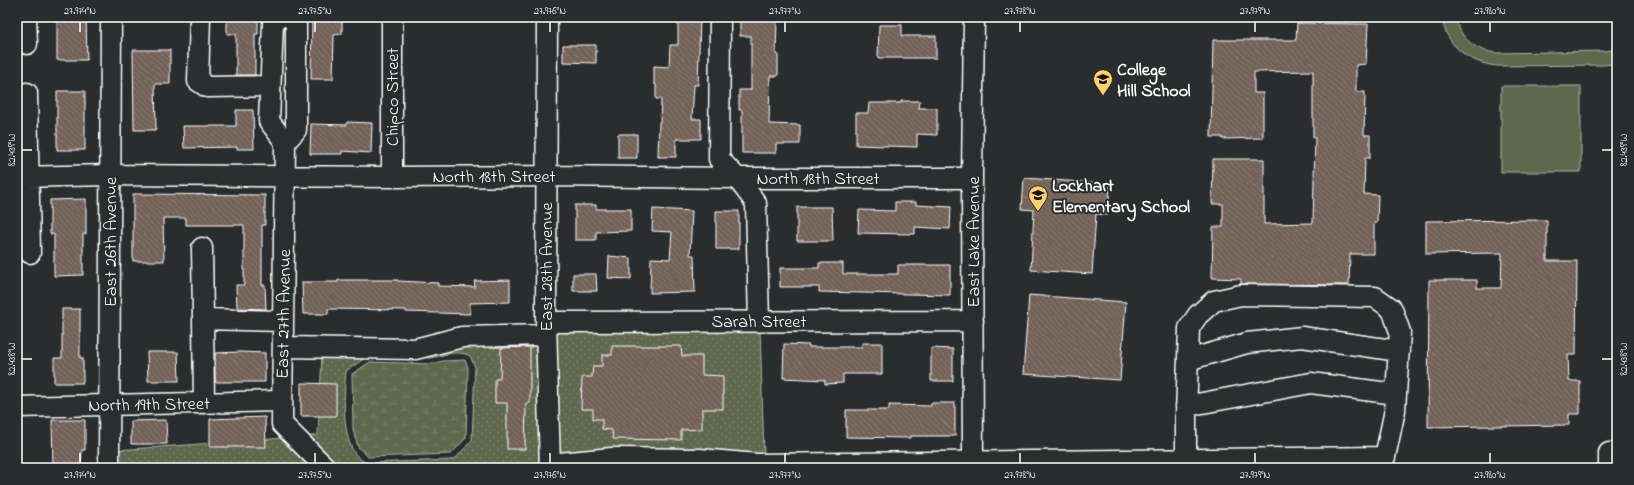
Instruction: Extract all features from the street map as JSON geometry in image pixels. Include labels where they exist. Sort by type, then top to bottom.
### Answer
[{"type":"street","points":[[26,17],[26,44]]},
{"type":"street","name":"East 26th Avenue","points":[[109,468],[111,17]]},
{"type":"street","points":[[200,17],[198,81],[207,88],[270,86]]},
{"type":"street","points":[[279,17],[273,23],[269,121],[285,142],[296,130],[296,26],[291,17]]},
{"type":"street","name":"Chipco Street","points":[[392,17],[392,177]]},
{"type":"street","name":"East 28th Avenue","points":[[547,17],[546,329],[549,466]]},
{"type":"street","points":[[720,17],[719,159],[737,178],[756,203],[759,321]]},
{"type":"street","name":"East Lake Avenue","points":[[973,465],[972,178],[974,17]]},
{"type":"street","points":[[28,93],[23,177],[30,253]]},
{"type":"street","name":"East 27th Avenue","points":[[285,142],[281,401],[282,424],[326,468]]},
{"type":"street","name":"North 18th Street","points":[[23,177],[110,175],[285,177],[546,176],[972,178]]},
{"type":"street","points":[[202,248],[204,403]]},
{"type":"street","points":[[549,466],[612,458],[699,459],[757,466],[907,466],[1389,463],[1390,435],[1395,410],[1400,332],[1392,309],[1375,297],[1241,295],[1214,301],[1198,315],[1189,328],[1186,464]]},
{"type":"street","points":[[202,319],[283,320]]},
{"type":"street","name":"Sarah Street","points":[[283,347],[416,349],[462,337],[546,329],[759,321],[973,321]]},
{"type":"street","points":[[1188,360],[1247,343],[1302,337],[1399,351]]},
{"type":"street","points":[[1186,411],[1311,383],[1396,394]]},
{"type":"street","name":"North 19th Street","points":[[17,407],[281,401]]},
{"type":"green space","points":[[1442,17],[1455,17],[1457,24],[1465,37],[1475,46],[1489,52],[1605,51],[1617,49],[1617,63],[1605,65],[1488,65],[1469,57],[1454,45],[1448,37]]},
{"type":"green space","points":[[1501,86],[1581,86],[1581,172],[1501,172]]},
{"type":"green space","points":[[760,328],[764,457],[557,456],[554,329]]},
{"type":"green space","points":[[538,343],[541,468],[337,468],[305,437],[318,435],[322,355],[368,356],[346,371],[344,409],[345,423],[352,449],[359,458],[368,463],[451,460],[456,458],[472,440],[475,367],[470,356],[460,353],[430,358],[414,357],[463,345]]},
{"type":"green space","points":[[465,360],[468,367],[466,438],[451,454],[368,457],[358,447],[353,430],[352,374],[370,362],[431,364],[443,361]]},
{"type":"green space","points":[[285,438],[315,468],[117,468],[117,450]]},
{"type":"building","points":[[57,17],[86,17],[87,60],[57,60]]},
{"type":"building","points":[[227,17],[258,17],[258,34],[255,34],[255,75],[236,75],[236,34],[227,34]]},
{"type":"building","points":[[312,17],[342,17],[342,34],[334,35],[333,79],[311,79]]},
{"type":"building","points":[[678,17],[700,17],[698,85],[694,85],[692,119],[701,119],[701,139],[676,139],[676,157],[658,157],[661,99],[656,99],[654,66],[669,67],[670,45],[678,45]]},
{"type":"building","points":[[740,17],[777,19],[776,54],[778,54],[778,76],[770,76],[769,124],[800,125],[800,144],[776,144],[776,153],[742,153],[742,110],[739,110],[739,90],[751,90],[751,36],[740,36]]},
{"type":"building","points":[[1297,23],[1368,24],[1366,64],[1356,65],[1356,92],[1365,92],[1364,135],[1370,135],[1370,158],[1365,158],[1364,194],[1378,195],[1377,223],[1374,223],[1374,254],[1350,254],[1349,285],[1241,284],[1241,279],[1212,278],[1213,227],[1223,227],[1223,204],[1212,204],[1213,159],[1264,159],[1264,224],[1313,223],[1315,137],[1313,137],[1313,71],[1254,72],[1254,93],[1263,93],[1263,138],[1222,139],[1222,137],[1211,137],[1213,40],[1296,40]]},
{"type":"building","points":[[879,25],[902,25],[902,36],[936,36],[936,58],[878,58]]},
{"type":"building","points":[[563,45],[596,45],[596,63],[563,62]]},
{"type":"building","points":[[133,50],[170,50],[170,84],[155,84],[156,130],[134,130]]},
{"type":"building","points":[[57,91],[85,91],[85,150],[57,150]]},
{"type":"building","points":[[901,101],[920,101],[919,108],[937,108],[937,135],[917,134],[917,147],[856,145],[856,113],[868,113],[869,103],[901,103]]},
{"type":"building","points":[[236,110],[253,110],[254,149],[237,149],[237,147],[184,148],[183,126],[236,126]]},
{"type":"building","points":[[347,122],[372,123],[371,153],[342,151],[342,154],[310,154],[311,124],[347,125]]},
{"type":"building","points":[[618,134],[637,134],[637,158],[618,158]]},
{"type":"building","points":[[1024,178],[1110,184],[1108,215],[1096,214],[1092,274],[1031,270],[1034,210],[1022,209]]},
{"type":"building","points":[[133,194],[265,195],[265,225],[262,225],[262,285],[265,285],[266,309],[237,308],[236,285],[244,285],[244,225],[186,225],[186,218],[163,218],[164,261],[133,261]]},
{"type":"building","points":[[86,199],[86,234],[83,234],[83,275],[54,276],[54,234],[50,234],[50,200]]},
{"type":"building","points":[[895,202],[916,202],[916,205],[951,207],[950,229],[915,227],[915,234],[858,233],[859,210],[895,211]]},
{"type":"building","points":[[575,205],[596,205],[596,209],[631,209],[631,231],[596,232],[596,240],[575,240]]},
{"type":"building","points":[[797,207],[832,207],[833,241],[797,241]]},
{"type":"building","points":[[653,209],[692,211],[690,255],[694,255],[695,292],[650,293],[651,258],[670,259],[672,232],[652,231]]},
{"type":"building","points":[[716,211],[739,211],[739,249],[716,249]]},
{"type":"building","points":[[1547,220],[1547,261],[1577,261],[1576,355],[1568,355],[1569,381],[1580,381],[1580,414],[1569,414],[1569,425],[1428,427],[1429,280],[1477,280],[1477,288],[1501,288],[1502,253],[1426,254],[1426,221]]},
{"type":"building","points":[[609,256],[631,258],[631,279],[608,278]]},
{"type":"building","points":[[819,263],[843,263],[843,274],[898,274],[898,265],[950,265],[950,295],[819,292],[819,287],[780,287],[780,268],[819,268]]},
{"type":"building","points":[[573,274],[596,274],[597,291],[573,291]]},
{"type":"building","points":[[338,280],[398,280],[438,283],[438,286],[475,287],[474,281],[510,280],[510,302],[470,303],[470,314],[406,312],[406,310],[328,309],[328,314],[303,314],[302,282],[338,282]]},
{"type":"building","points":[[1029,295],[1126,302],[1120,380],[1023,374]]},
{"type":"building","points":[[62,309],[80,309],[80,358],[83,358],[83,383],[54,383],[54,358],[62,358]]},
{"type":"building","points":[[862,343],[882,343],[882,374],[843,374],[843,383],[825,384],[825,380],[783,378],[784,344],[809,345],[809,347],[862,347]]},
{"type":"building","points":[[612,346],[681,346],[682,356],[702,356],[702,375],[723,376],[723,409],[702,409],[702,429],[681,430],[681,440],[613,439],[612,430],[602,429],[602,419],[593,419],[593,409],[581,409],[582,377],[592,377],[593,366],[602,366],[602,355],[612,355]]},
{"type":"building","points":[[530,347],[530,403],[526,403],[525,449],[507,449],[507,403],[495,403],[495,379],[500,379],[501,348]]},
{"type":"building","points":[[931,348],[953,349],[953,381],[931,381]]},
{"type":"building","points":[[147,352],[178,352],[179,381],[148,381]]},
{"type":"building","points":[[215,353],[265,353],[265,382],[215,382]]},
{"type":"building","points":[[301,383],[336,384],[336,416],[301,416]]},
{"type":"building","points":[[931,403],[955,403],[955,436],[911,436],[911,438],[846,437],[846,410],[889,410],[889,405],[931,406]]},
{"type":"building","points":[[265,417],[266,447],[210,447],[210,419]]},
{"type":"building","points":[[52,420],[85,420],[85,450],[82,450],[81,468],[53,468]]},
{"type":"building","points":[[166,420],[167,444],[131,444],[131,421]]},
{"type":"place","name":"College Hill School","points":[[1103,96]]},
{"type":"place","name":"Lockhart Elementary School","points":[[1038,212]]}]
